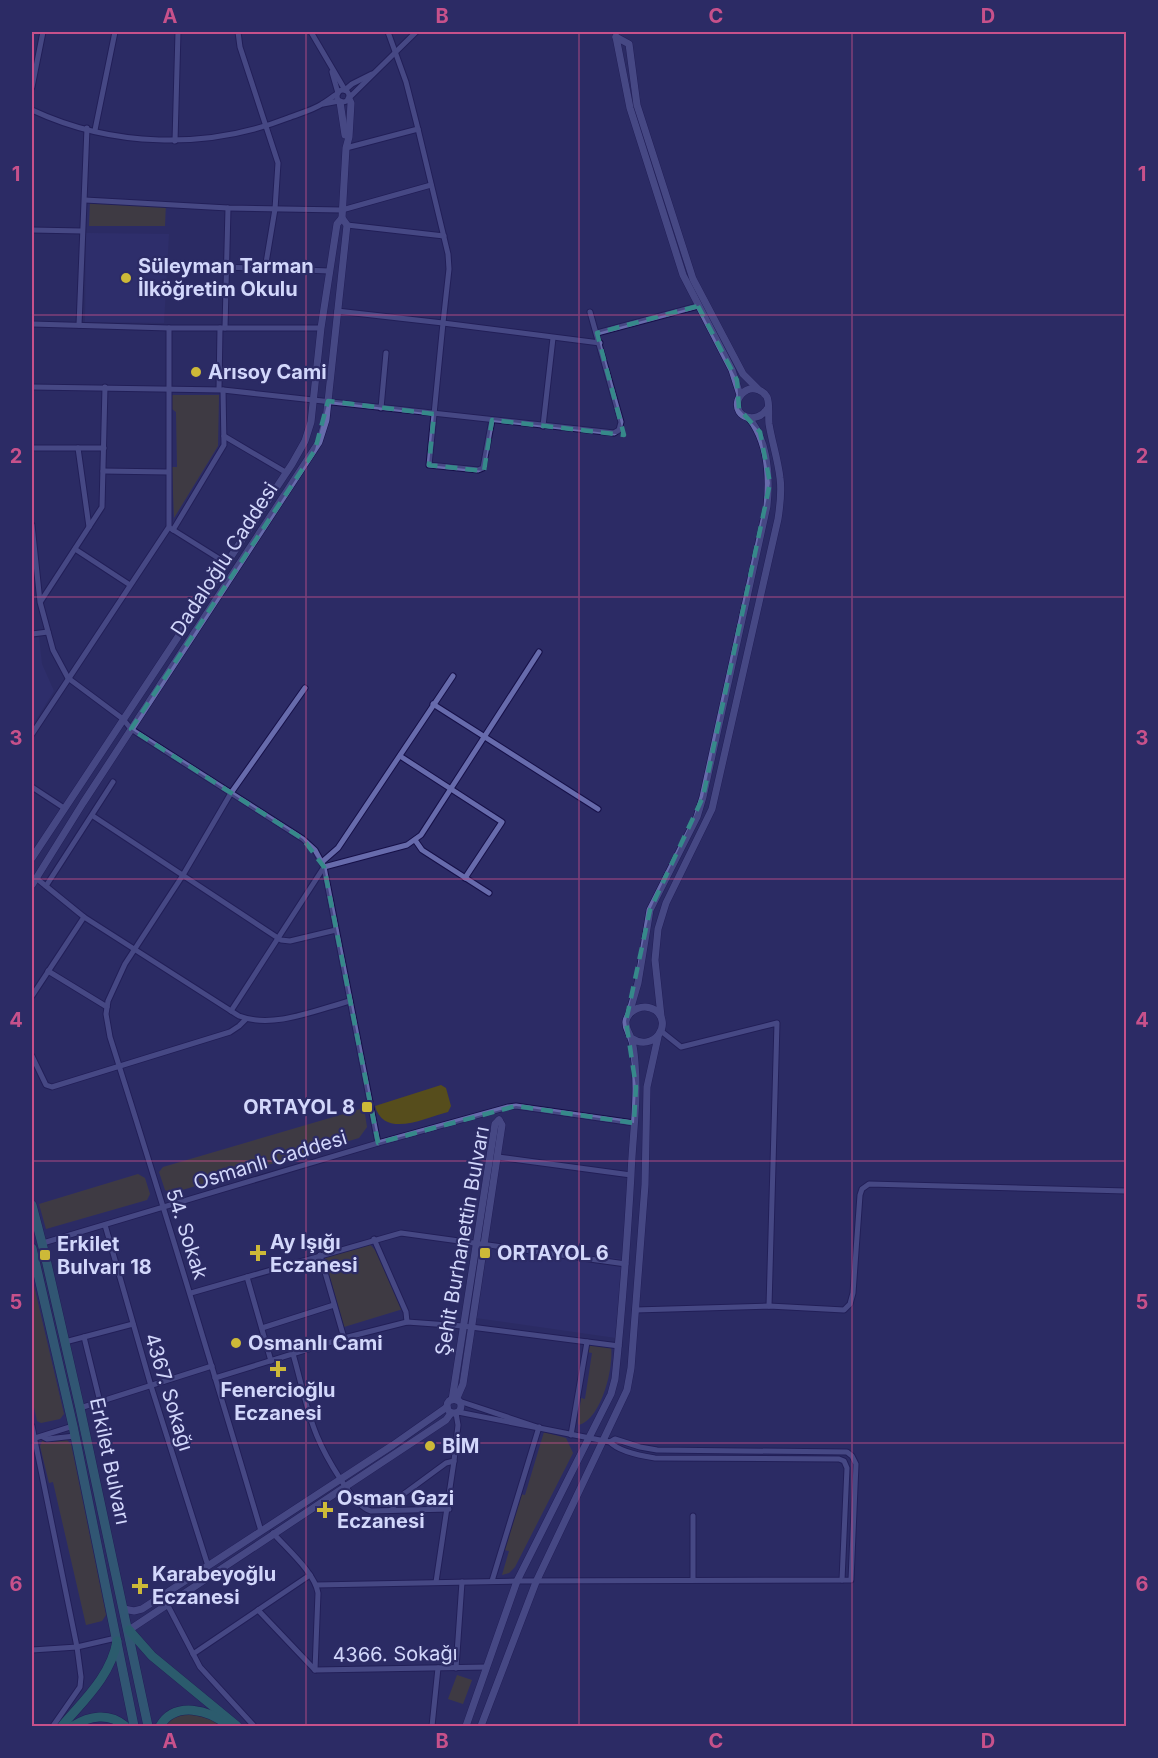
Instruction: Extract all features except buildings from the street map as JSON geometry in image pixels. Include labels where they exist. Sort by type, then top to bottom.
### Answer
[{"type":"highway","points":[[129,1630],[152,1656],[237,1726]]},
{"type":"highway","points":[[62,1726],[104,1675],[112,1660],[116,1640]]},
{"type":"highway","points":[[160,1726],[172,1714],[188,1710],[208,1714],[228,1726]]},
{"type":"highway","points":[[73,1726],[84,1720],[98,1717],[113,1719],[125,1726]]},
{"type":"main road","name":"Erkilet Bulvarı","points":[[32,1205],[80,1408],[148,1726]]},
{"type":"main road","name":"Erkilet Bulvarı","points":[[32,1248],[75,1437],[134,1726]]},
{"type":"street","points":[[32,87],[43,32]]},
{"type":"street","points":[[95,130],[115,32]]},
{"type":"street","points":[[175,141],[178,32]]},
{"type":"street","points":[[238,32],[240,47],[278,163],[275,209],[265,269]]},
{"type":"street","points":[[311,32],[349,98]]},
{"type":"street","points":[[388,32],[418,129],[444,236],[449,269],[429,465],[478,470],[485,465],[492,420]]},
{"type":"street","points":[[332,70],[338,97],[346,102],[416,32]]},
{"type":"street","points":[[615,34],[630,108],[683,275],[732,370],[741,395]]},
{"type":"street","points":[[481,1726],[536,1581],[606,1441],[629,1383],[645,1185],[647,1087],[662,1020],[655,960],[658,929],[666,903],[712,809],[778,519],[781,496],[780,478],[767,409],[768,399],[743,374],[693,279],[637,105],[629,44],[615,34]]},
{"type":"street","points":[[32,110],[87,128],[140,138],[175,141],[226,136],[265,126],[323,104],[338,97],[352,84],[372,74]]},
{"type":"street","name":"Dadaloğlu Caddesi","points":[[34,881],[315,450],[324,427],[344,221],[342,210],[346,145],[338,97]]},
{"type":"street","name":"Dadaloğlu Caddesi","points":[[346,145],[349,137],[351,103],[349,98]]},
{"type":"street","points":[[79,325],[87,128]]},
{"type":"street","points":[[346,145],[418,129]]},
{"type":"street","points":[[85,200],[228,208],[342,210],[431,185]]},
{"type":"street","points":[[32,734],[224,445],[221,389],[222,328],[228,208]]},
{"type":"street","points":[[344,221],[444,236]]},
{"type":"street","name":"Dadaloğlu Caddesi","points":[[32,858],[287,473],[305,441],[311,422],[328,272],[337,224],[344,221]]},
{"type":"street","points":[[32,230],[82,231]]},
{"type":"street","points":[[226,267],[328,272]]},
{"type":"street","points":[[597,333],[698,306]]},
{"type":"street","points":[[337,311],[600,343]]},
{"type":"street","points":[[32,387],[221,389],[611,433],[618,430],[621,422],[590,312]]},
{"type":"street","points":[[32,324],[169,328],[321,328]]},
{"type":"street","points":[[169,328],[168,472],[171,528]]},
{"type":"street","points":[[543,426],[553,338]]},
{"type":"street","points":[[381,408],[386,353]]},
{"type":"street","points":[[40,602],[102,507],[105,387]]},
{"type":"street","points":[[466,1726],[517,1581],[611,1394],[615,1379],[626,1264],[636,1087],[631,1038],[626,1027],[638,983],[650,910],[697,817],[703,797],[767,506],[770,483],[760,432],[750,419],[741,413],[738,399],[748,389],[758,389]]},
{"type":"street","points":[[750,419],[760,417],[767,409]]},
{"type":"street","points":[[224,436],[287,473]]},
{"type":"street","points":[[32,448],[104,448]]},
{"type":"street","points":[[78,448],[89,528]]},
{"type":"street","points":[[103,471],[168,472]]},
{"type":"street","points":[[32,525],[33,554],[40,602],[53,650],[68,678],[123,719],[131,729],[303,839],[315,850],[323,864],[378,1143]]},
{"type":"street","points":[[171,528],[226,563]]},
{"type":"street","points":[[75,549],[130,585]]},
{"type":"street","points":[[32,634],[48,632]]},
{"type":"street","points":[[323,864],[403,846],[415,840],[423,832],[539,652]]},
{"type":"street","points":[[231,1011],[323,864],[336,852],[453,676]]},
{"type":"street","name":"54. Sokak","points":[[261,1532],[191,1293],[162,1208],[108,1028],[107,1007],[109,996],[134,949],[183,875],[231,793],[305,688]]},
{"type":"street","points":[[433,704],[598,809]]},
{"type":"street","points":[[400,756],[502,822],[465,878]]},
{"type":"street","points":[[46,886],[113,782]]},
{"type":"street","points":[[32,787],[64,808]]},
{"type":"street","points":[[93,816],[277,938],[290,941],[336,930]]},
{"type":"street","points":[[415,840],[422,850],[489,893]]},
{"type":"street","points":[[34,881],[46,886],[84,916],[134,949],[246,1019],[276,1021],[350,1001]]},
{"type":"street","points":[[32,996],[84,916]]},
{"type":"street","points":[[48,971],[107,1007]]},
{"type":"street","points":[[628,1016],[638,1008],[649,1007],[655,1010],[662,1020]]},
{"type":"street","points":[[32,1056],[49,1087],[230,1032],[246,1019]]},
{"type":"street","points":[[659,1034],[681,1047],[777,1023],[769,1306]]},
{"type":"street","points":[[631,1038],[648,1042],[659,1034]]},
{"type":"street","name":"Osmanlı Caddesi","points":[[42,1244],[378,1143],[516,1106],[634,1123]]},
{"type":"street","points":[[498,1110],[499,1120]]},
{"type":"street","name":"Şehit Burhanettin Bulvarı","points":[[499,1120],[502,1125],[485,1245],[463,1384],[456,1400],[464,1326],[495,1124],[499,1120]]},
{"type":"street","points":[[498,1157],[631,1175]]},
{"type":"street","points":[[635,1310],[769,1306],[842,1311],[849,1306],[854,1293],[860,1195],[862,1189],[869,1185],[1126,1191]]},
{"type":"street","name":"4367. Sokağı","points":[[105,1225],[151,1386],[208,1566]]},
{"type":"street","points":[[191,1293],[374,1239],[408,1233],[626,1264]]},
{"type":"street","points":[[374,1239],[406,1312],[407,1322]]},
{"type":"street","points":[[320,1255],[344,1338]]},
{"type":"street","points":[[247,1277],[272,1361]]},
{"type":"street","points":[[262,1328],[334,1305]]},
{"type":"street","points":[[215,1378],[344,1338],[407,1322],[464,1326],[619,1346]]},
{"type":"street","points":[[65,1342],[133,1324]]},
{"type":"street","points":[[84,1337],[100,1401]]},
{"type":"street","points":[[571,1435],[587,1342]]},
{"type":"street","points":[[293,1354],[317,1436],[341,1480],[363,1508],[371,1511],[448,1509]]},
{"type":"street","points":[[80,1408],[212,1366]]},
{"type":"street","points":[[124,1609],[134,1611],[142,1609],[341,1480],[461,1408],[456,1400]]},
{"type":"street","points":[[316,1585],[492,1581],[851,1580],[856,1464],[852,1456],[844,1452],[645,1449],[615,1439],[606,1441],[539,1427],[456,1400],[448,1403],[458,1425],[436,1582]]},
{"type":"street","points":[[453,1411],[481,1415],[526,1427],[539,1427]]},
{"type":"street","points":[[129,1630],[446,1420],[453,1411]]},
{"type":"street","points":[[32,1426],[81,1677],[80,1687],[52,1726]]},
{"type":"street","points":[[33,1439],[72,1426]]},
{"type":"street","points":[[492,1581],[539,1427]]},
{"type":"street","points":[[43,1437],[47,1439],[75,1437]]},
{"type":"street","points":[[606,1441],[613,1446],[655,1458],[839,1459],[846,1462]]},
{"type":"street","points":[[846,1462],[852,1456]]},
{"type":"street","points":[[392,1510],[397,1499],[446,1463],[454,1461]]},
{"type":"street","points":[[842,1580],[846,1462]]},
{"type":"street","points":[[693,1516],[693,1580]]},
{"type":"street","points":[[261,1532],[273,1533],[316,1585],[318,1593],[315,1670]]},
{"type":"street","points":[[193,1654],[310,1575]]},
{"type":"street","points":[[456,1668],[462,1582]]},
{"type":"street","points":[[167,1604],[200,1668],[254,1726]]},
{"type":"street","name":"4366. Sokağı","points":[[258,1610],[315,1670],[487,1667]]},
{"type":"street","points":[[32,1650],[76,1647],[116,1640]]},
{"type":"street","points":[[432,1726],[438,1668]]},
{"type":"highlighted area","points":[[698,306],[737,380],[739,409],[760,432],[770,483],[703,797],[650,910],[626,1021],[636,1087],[634,1123],[516,1106],[378,1143],[324,867],[303,839],[131,729],[315,450],[328,401],[434,414],[429,465],[484,471],[492,420],[624,435],[597,333]]},
{"type":"shaded area","points":[[90,201],[166,202],[165,226],[89,226]]},
{"type":"shaded area","name":"Süleyman Tarman İlköğretim Okulu","points":[[86,233],[169,234],[164,323],[85,322]]},
{"type":"shaded area","points":[[172,395],[219,395],[218,446],[174,518],[172,467],[177,467],[176,412],[172,409]]},
{"type":"shaded area","points":[[39,637],[42,664],[54,691],[32,726],[32,638]]},
{"type":"shaded area","points":[[441,1085],[446,1088],[451,1106],[448,1112],[406,1124],[396,1124],[387,1122],[380,1116],[375,1106]]},
{"type":"shaded area","points":[[364,1108],[367,1127],[359,1138],[172,1193],[165,1190],[159,1172],[163,1167]]},
{"type":"shaded area","points":[[138,1174],[145,1178],[150,1194],[147,1200],[46,1229],[39,1204]]},
{"type":"shaded area","points":[[366,1240],[375,1250],[403,1309],[344,1327],[323,1253]]},
{"type":"shaded area","points":[[488,1242],[623,1259],[616,1338],[476,1318]]},
{"type":"shaded area","points":[[32,1277],[64,1414],[60,1419],[41,1423],[37,1421],[32,1398]]},
{"type":"shaded area","points":[[589,1341],[611,1346],[610,1366],[605,1391],[600,1402],[594,1413],[579,1425],[581,1398],[585,1399],[592,1353],[587,1352]]},
{"type":"shaded area","points":[[544,1432],[566,1438],[573,1453],[515,1567],[509,1573],[502,1575],[509,1551],[504,1550],[520,1494],[525,1495]]},
{"type":"shaded area","points":[[64,1437],[71,1444],[106,1615],[102,1621],[86,1625],[53,1482],[49,1483],[40,1446],[43,1439]]},
{"type":"shaded area","points":[[457,1675],[472,1680],[463,1704],[448,1699]]},
{"type":"shaded area","points":[[181,1713],[199,1714],[224,1726],[163,1726]]},
{"type":"place","name":"Süleyman Tarman İlköğretim Okulu","points":[[126,278]]},
{"type":"place","name":"Arısoy Cami","points":[[196,372]]},
{"type":"place","name":"ORTAYOL 8","points":[[367,1107]]},
{"type":"place","name":"Ay Işığı Eczanesi","points":[[258,1253]]},
{"type":"place","name":"ORTAYOL 6","points":[[485,1253]]},
{"type":"place","name":"Erkilet Bulvarı 18","points":[[45,1255]]},
{"type":"place","name":"Osmanlı Cami","points":[[236,1343]]},
{"type":"place","name":"Fenercioğlu Eczanesi","points":[[278,1369]]},
{"type":"place","name":"BİM","points":[[430,1446]]},
{"type":"place","name":"Osman Gazi Eczanesi","points":[[325,1510]]},
{"type":"place","name":"Karabeyoğlu Eczanesi","points":[[140,1586]]}]
